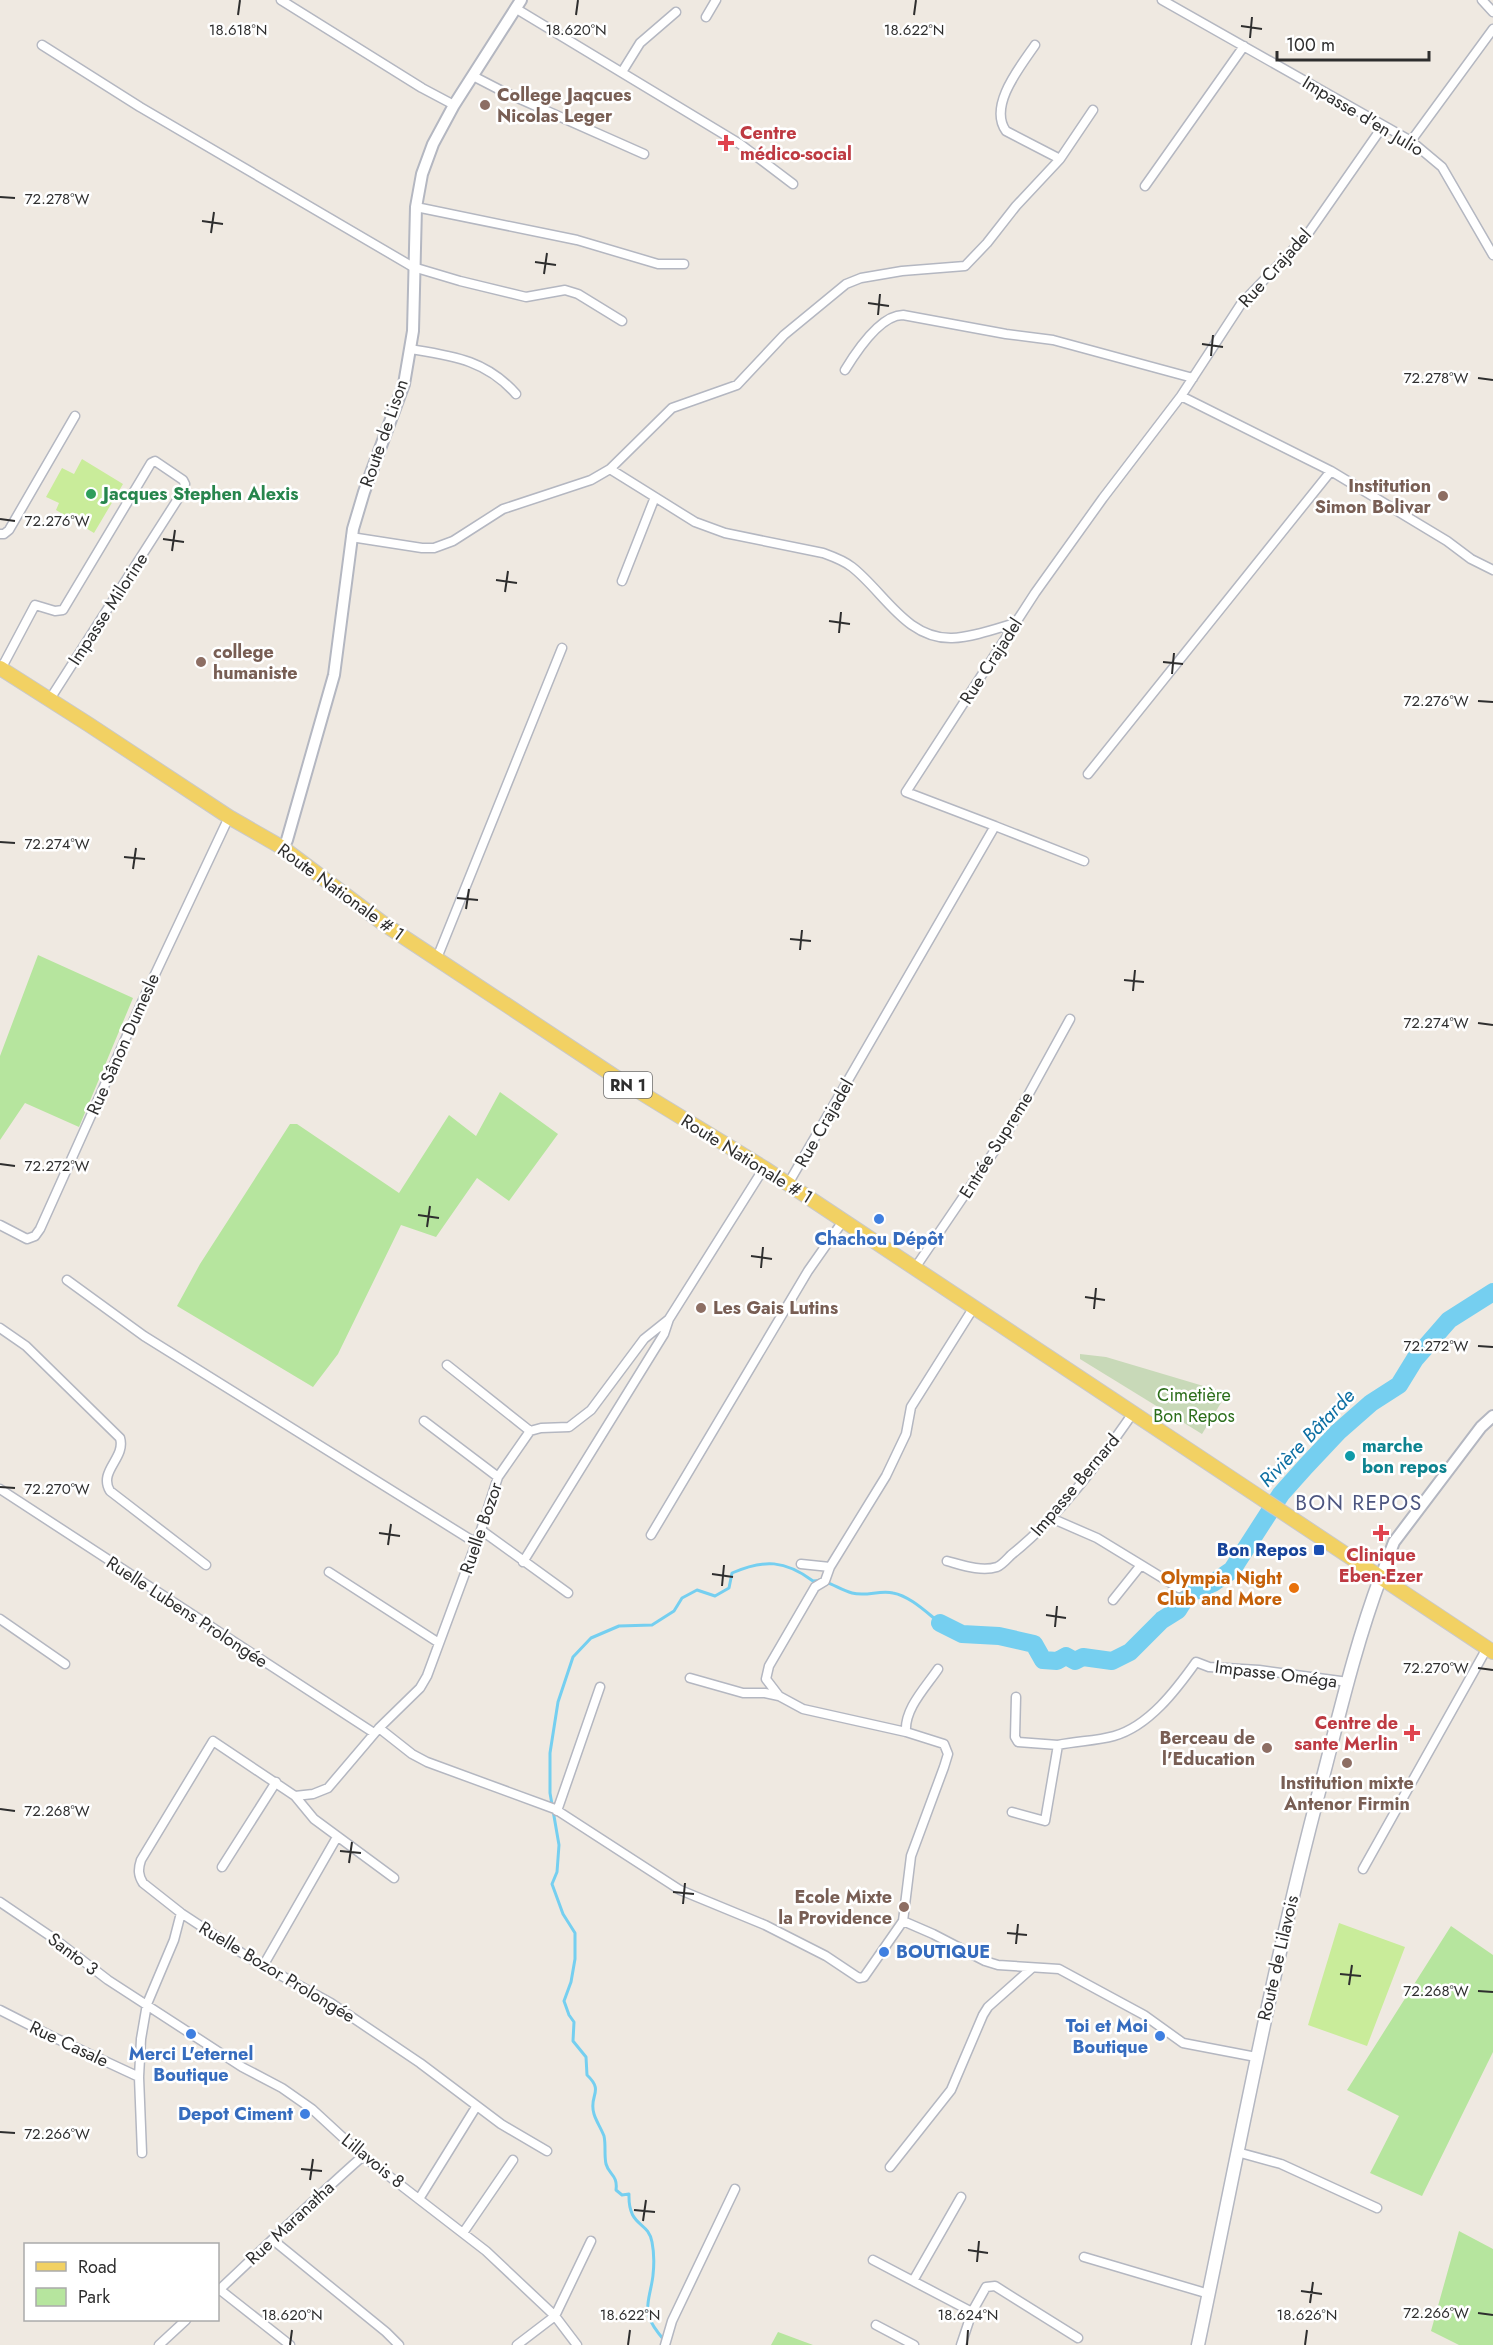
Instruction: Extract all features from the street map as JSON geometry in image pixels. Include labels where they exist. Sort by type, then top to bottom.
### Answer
[{"type":"main road","name":"Route Nationale # 1","points":[[1,669],[229,817],[283,848],[384,924],[617,1078],[764,1168],[1490,1650]]},
{"type":"main road","name":"Route de Lilavois","points":[[1198,2345],[1256,2056],[1299,1866],[1358,1643],[1381,1576]]},
{"type":"street","points":[[281,0],[422,88],[454,105]]},
{"type":"street","points":[[706,17],[716,0]]},
{"type":"street","name":"Impasse d'en Julio","points":[[1162,0],[1411,141],[1442,167],[1493,255]]},
{"type":"street","points":[[1482,0],[1493,12]]},
{"type":"street","points":[[518,4],[622,72],[740,144],[793,184]]},
{"type":"street","name":"Route de Lison","points":[[283,848],[334,675],[351,537],[364,492],[404,384],[413,331],[416,207],[422,174],[433,144],[454,105],[518,4]]},
{"type":"street","points":[[622,72],[640,43],[676,12]]},
{"type":"street","points":[[1411,141],[1493,28]]},
{"type":"street","points":[[42,45],[140,107],[413,267],[526,297],[565,290],[578,294],[622,321]]},
{"type":"street","points":[[1035,45],[1013,76],[1000,110],[1001,123],[1006,131],[1060,159]]},
{"type":"street","points":[[1145,186],[1244,46]]},
{"type":"street","points":[[473,76],[502,92],[644,154]]},
{"type":"street","points":[[351,537],[422,548],[434,548],[453,541],[503,509],[591,480],[610,469],[672,408],[737,384],[784,335],[846,284],[861,278],[902,271],[965,266],[1060,159],[1093,110]]},
{"type":"street","name":"Rue Crajadel","points":[[788,1184],[995,826],[906,792],[1015,623],[1102,498],[1181,396],[1241,304],[1307,235],[1383,126]]},
{"type":"street","points":[[416,207],[577,240],[658,264],[684,264]]},
{"type":"street","points":[[845,370],[857,350],[870,336],[892,317],[903,315],[1006,334],[1053,340],[1193,378]]},
{"type":"street","points":[[410,349],[453,356],[481,365],[503,380],[516,394]]},
{"type":"street","points":[[1181,396],[1331,471],[1447,541],[1471,559],[1493,570]]},
{"type":"street","points":[[0,534],[9,530],[75,416]]},
{"type":"street","name":"Impasse Milorine","points":[[1,669],[35,605],[55,611],[63,610],[151,463],[155,461],[183,480],[185,484],[183,491],[50,699]]},
{"type":"street","points":[[610,469],[695,522],[725,533],[839,558],[853,568],[906,621],[926,633],[949,638],[968,636],[1015,623]]},
{"type":"street","points":[[1088,774],[1331,471]]},
{"type":"street","points":[[622,581],[655,497]]},
{"type":"street","points":[[437,958],[562,648]]},
{"type":"street","name":"Rue Sânon Dumesle","points":[[1,1229],[27,1239],[35,1236],[40,1229],[142,1002],[229,817]]},
{"type":"street","points":[[995,826],[1084,861]]},
{"type":"street","name":"Entrée Supreme","points":[[915,1268],[1010,1128],[1070,1019]]},
{"type":"street","points":[[523,1562],[664,1334],[669,1319],[764,1168]]},
{"type":"street","points":[[651,1535],[808,1270],[843,1221]]},
{"type":"street","points":[[67,1280],[144,1336],[476,1543]]},
{"type":"street","points":[[754,1694],[766,1679],[769,1666],[815,1587],[825,1581],[830,1567],[886,1476],[906,1434],[911,1407],[974,1307]]},
{"type":"street","points":[[447,1365],[530,1431],[541,1428],[569,1427],[591,1410],[644,1339],[669,1319]]},
{"type":"street","points":[[0,1328],[26,1346],[120,1438],[122,1450],[106,1477],[106,1484],[110,1491],[206,1565]]},
{"type":"street","name":"Impasse Bernard","points":[[947,1561],[970,1568],[997,1566],[1020,1548],[1051,1518],[1116,1438],[1133,1413]]},
{"type":"street","points":[[1381,1576],[1394,1542],[1481,1427],[1493,1416]]},
{"type":"street","points":[[424,1421],[498,1476]]},
{"type":"street","name":"Ruelle Bozor","points":[[295,1796],[314,1794],[328,1788],[376,1731],[425,1682],[481,1530],[498,1476],[530,1431]]},
{"type":"street","name":"Ruelle Lubens Prolongée","points":[[0,1489],[412,1754],[461,1777],[556,1810],[680,1890],[765,1925],[826,1956],[859,1978],[864,1977],[903,1921]]},
{"type":"street","points":[[1051,1518],[1097,1538],[1179,1588]]},
{"type":"street","points":[[481,1530],[568,1593]]},
{"type":"street","points":[[801,1564],[830,1567]]},
{"type":"street","points":[[1113,1600],[1141,1565]]},
{"type":"street","points":[[329,1572],[439,1643]]},
{"type":"street","points":[[0,1619],[65,1664]]},
{"type":"street","points":[[1363,1869],[1490,1650]]},
{"type":"street","name":"Impasse Oméga","points":[[1059,1745],[1115,1736],[1141,1722],[1174,1692],[1196,1662],[1209,1666],[1348,1682]]},
{"type":"street","points":[[906,1732],[905,1722],[909,1712],[938,1669]]},
{"type":"street","points":[[690,1678],[754,1694],[765,1693],[778,1696],[803,1709],[906,1732],[944,1744],[948,1754],[911,1856],[903,1921],[985,1962],[1059,1969],[1144,2015],[1183,2043],[1256,2056]]},
{"type":"street","points":[[766,1679],[778,1696]]},
{"type":"street","points":[[556,1810],[600,1687]]},
{"type":"street","points":[[1012,1812],[1045,1821],[1059,1745],[1018,1742],[1015,1737],[1016,1697]]},
{"type":"street","name":"Ruelle Bozor Prolongée","points":[[276,1782],[213,1741],[141,1860],[138,1868],[143,1883],[181,1913],[263,1966],[330,2003],[376,2032],[476,2107],[547,2151]]},
{"type":"street","points":[[222,1867],[276,1782],[295,1796],[314,1819],[337,1838],[394,1878]]},
{"type":"street","points":[[263,1966],[337,1838]]},
{"type":"street","name":"Santo 3","points":[[0,1902],[56,1940],[108,1980],[147,2004]]},
{"type":"street","points":[[142,2153],[139,2076],[141,2039],[147,2004],[174,1940],[181,1913]]},
{"type":"street","points":[[890,2167],[951,2090],[988,2007],[1032,1968]]},
{"type":"street","name":"Lillavois 8","points":[[147,2004],[242,2067],[282,2088],[312,2109],[363,2156],[486,2251],[555,2316],[577,2345]]},
{"type":"street","name":"Rue Casale","points":[[0,2010],[139,2076]]},
{"type":"street","points":[[419,2199],[476,2107]]},
{"type":"street","points":[[1237,2152],[1291,2168],[1377,2208]]},
{"type":"street","name":"Rue Maranatha","points":[[219,2289],[363,2156]]},
{"type":"street","points":[[463,2233],[513,2160]]},
{"type":"street","points":[[665,2345],[672,2321],[735,2189]]},
{"type":"street","points":[[913,2281],[961,2197]]},
{"type":"street","points":[[273,2240],[399,2345]]},
{"type":"street","points":[[517,2345],[555,2316],[591,2241]]},
{"type":"street","points":[[1084,2258],[1209,2294]]},
{"type":"street","points":[[873,2259],[972,2312]]},
{"type":"street","points":[[961,2345],[972,2312],[986,2287],[995,2286],[1078,2338]]},
{"type":"street","points":[[219,2291],[290,2345]]},
{"type":"street","points":[[159,2345],[184,2321]]},
{"type":"street","points":[[876,2325],[914,2345]]},
{"type":"green space","name":"Jacques Stephen Alexis","points":[[82,459],[123,484],[94,533],[56,510],[59,503],[46,497],[62,468],[74,474]]},
{"type":"green space","points":[[38,955],[133,998],[79,1127],[25,1103],[0,1140],[0,1056]]},
{"type":"green space","points":[[500,1092],[558,1134],[509,1201],[477,1178],[436,1237],[401,1225],[338,1354],[313,1387],[177,1306],[200,1264],[290,1124],[297,1124],[399,1193],[449,1115],[476,1136]]},
{"type":"green space","name":"Cimetière Bon Repos","points":[[1080,1354],[1106,1357],[1227,1393],[1202,1434],[1080,1359]]},
{"type":"green space","points":[[1339,1923],[1405,1947],[1367,2046],[1308,2025]]},
{"type":"green space","points":[[1451,1926],[1493,1955],[1493,2052],[1422,2196],[1370,2173],[1399,2116],[1347,2090]]},
{"type":"green space","points":[[1459,2231],[1493,2249],[1493,2345],[1459,2345],[1431,2331]]},
{"type":"green space","points":[[778,2332],[813,2345],[771,2345]]},
{"type":"waterway","name":"Rivière Bâtarde","points":[[940,1623],[962,1634],[999,1636],[1034,1644],[1043,1660],[1057,1661],[1066,1656],[1075,1661],[1083,1657],[1112,1661],[1130,1652],[1162,1620],[1178,1610],[1188,1594],[1213,1583],[1232,1570],[1281,1494],[1306,1466],[1338,1432],[1371,1403],[1399,1385],[1415,1359],[1449,1320],[1493,1292]]},
{"type":"waterway","points":[[664,2340],[657,2332],[648,2312],[653,2271],[650,2235],[632,2213],[629,2194],[622,2195],[616,2190],[615,2178],[607,2168],[604,2136],[593,2108],[595,2086],[587,2075],[586,2057],[573,2041],[574,2022],[564,2001],[571,1982],[575,1959],[575,1933],[563,1914],[552,1884],[557,1872],[559,1845],[550,1793],[550,1753],[558,1702],[573,1657],[591,1638],[619,1626],[652,1625],[674,1611],[682,1598],[697,1590],[715,1596],[729,1588],[732,1573],[764,1564],[784,1566],[813,1581],[828,1583],[852,1593],[888,1592],[899,1595],[918,1605],[940,1623]]},
{"type":"place","name":"College Jaqcues Nicolas Leger","points":[[485,105]]},
{"type":"place","name":"Centre médico-social","points":[[726,143]]},
{"type":"place","name":"Jacques Stephen Alexis","points":[[91,494]]},
{"type":"place","name":"Institution Simon Bolivar","points":[[1443,496]]},
{"type":"place","name":"college humaniste","points":[[201,662]]},
{"type":"place","name":"Chachou Dépôt","points":[[879,1219]]},
{"type":"place","name":"Les Gais Lutins","points":[[701,1308]]},
{"type":"place","name":"marche bon repos","points":[[1350,1456]]},
{"type":"place","name":"Clinique Eben-Ezer","points":[[1381,1533]]},
{"type":"place","name":"Bon Repos","points":[[1319,1550]]},
{"type":"place","name":"Olympia Night Club and More","points":[[1294,1588]]},
{"type":"place","name":"Centre de sante Merlin","points":[[1412,1733]]},
{"type":"place","name":"Berceau de l'Education","points":[[1267,1748]]},
{"type":"place","name":"Institution mixte Antenor Firmin","points":[[1347,1763]]},
{"type":"place","name":"Ecole Mixte la Providence","points":[[904,1907]]},
{"type":"place","name":"BOUTIQUE","points":[[884,1952]]},
{"type":"place","name":"Merci L'eternel Boutique","points":[[191,2034]]},
{"type":"place","name":"Toi et Moi Boutique","points":[[1160,2036]]},
{"type":"place","name":"Depot Ciment","points":[[305,2114]]},
{"type":"district","name":"BON REPOS","points":[[1359,1503]]}]
